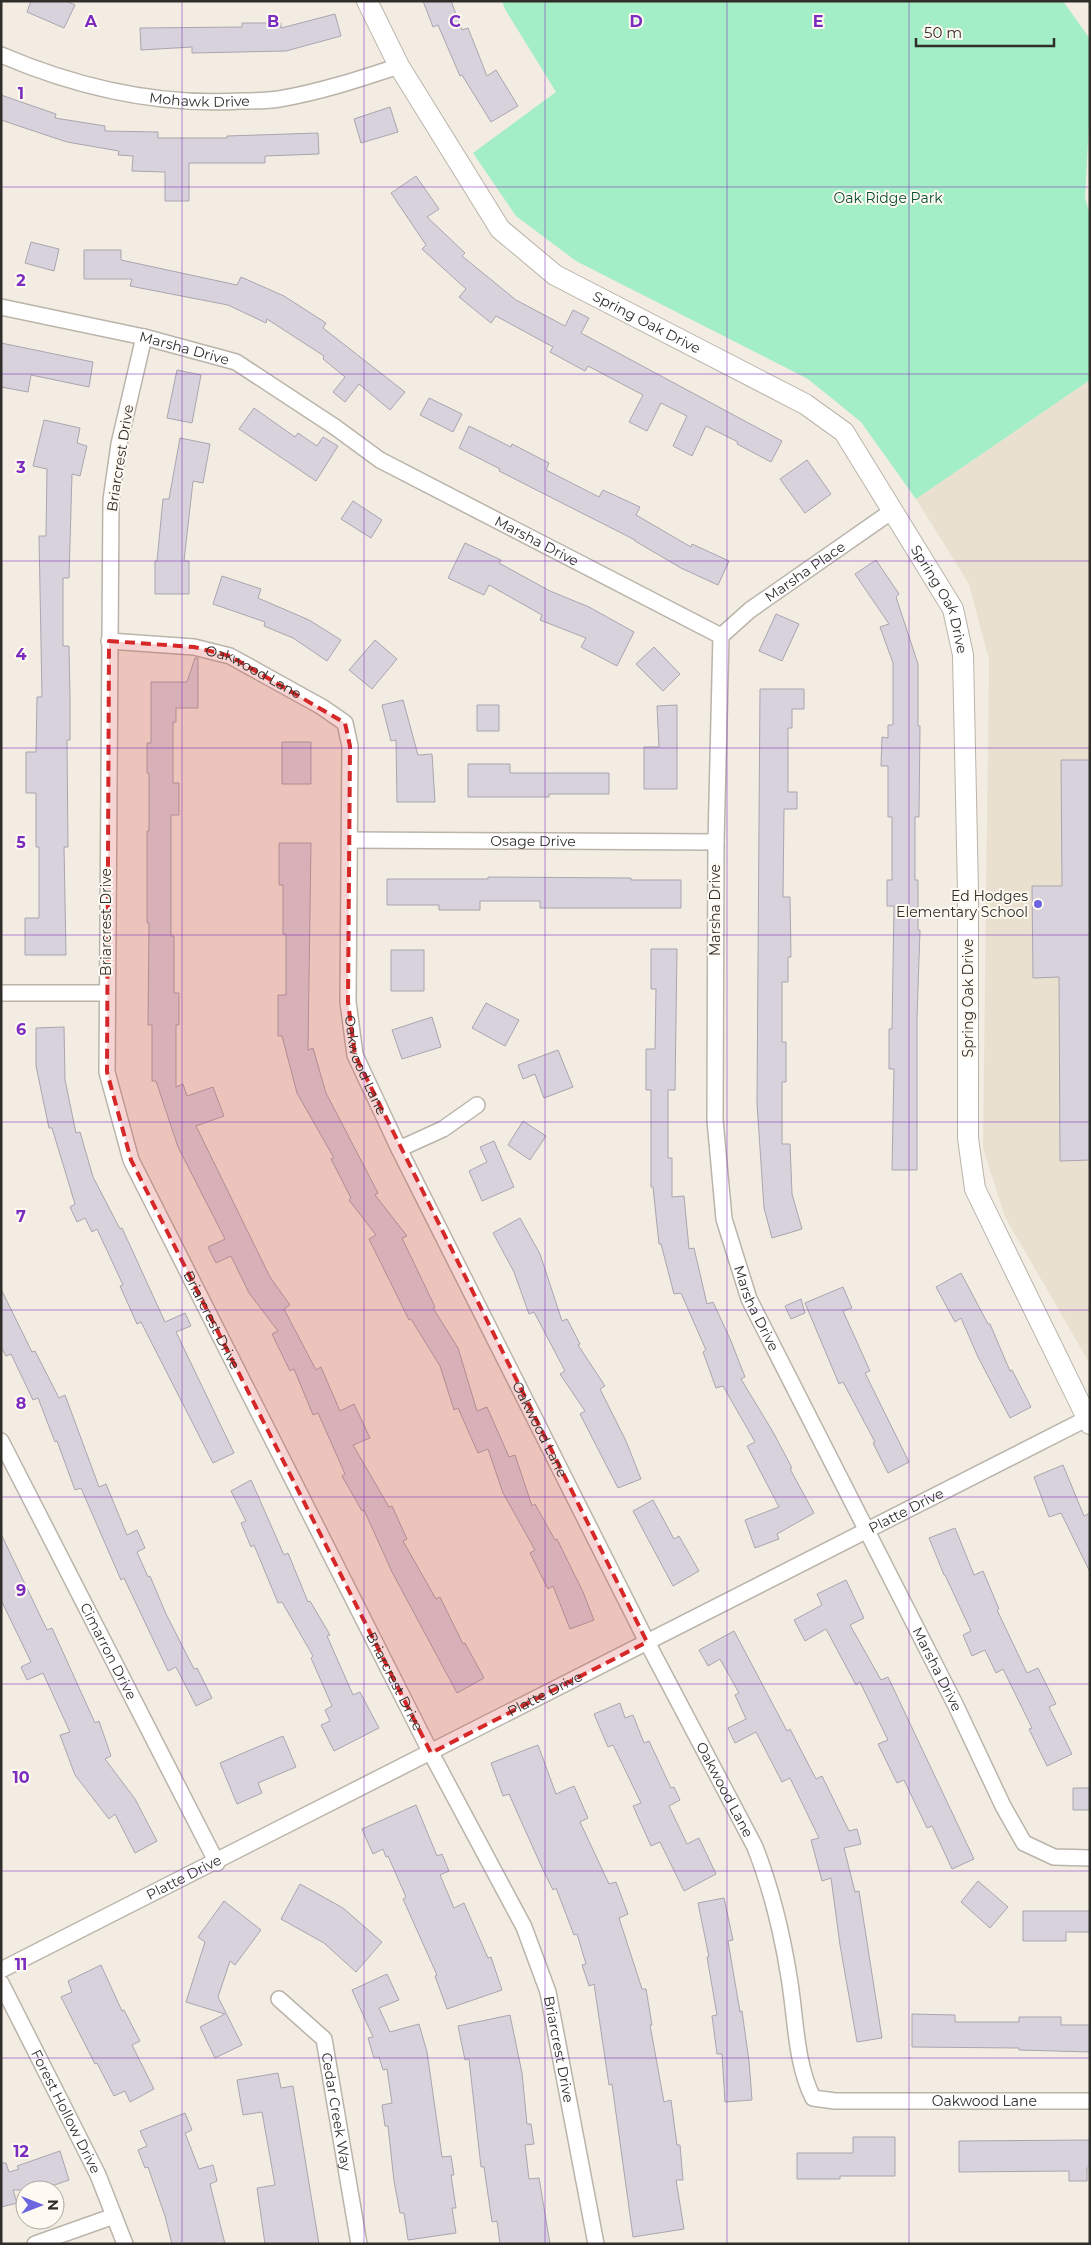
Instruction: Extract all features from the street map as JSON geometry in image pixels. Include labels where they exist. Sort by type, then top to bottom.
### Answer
[{"type":"street","name":"Spring Oak Drive","points":[[367,1],[400,66],[500,229],[555,275],[805,404],[844,432],[953,609],[963,655],[968,892],[968,1138],[975,1189],[1089,1420]]},
{"type":"street","name":"Mohawk Drive","points":[[1,55],[33,69],[79,83],[145,97],[215,103],[277,100],[339,86],[400,66]]},
{"type":"street","name":"Marsha Drive","points":[[1,307],[144,337],[236,362],[335,427],[380,460],[721,636],[716,842],[715,1120],[724,1219],[749,1299],[955,1704],[1003,1806],[1024,1843],[1054,1857],[1090,1858]]},
{"type":"street","name":"Briarcrest Drive","points":[[144,337],[119,444],[110,500],[107,1072],[131,1160],[431,1753],[524,1927],[548,1992],[596,2244]]},
{"type":"street","name":"Marsha Place","points":[[721,636],[750,610],[892,511]]},
{"type":"street","name":"Oakwood Lane","points":[[109,641],[194,647],[230,656],[322,707],[344,723],[350,746],[348,1002],[355,1055],[647,1642],[755,1847],[767,1876],[789,1975],[804,2080],[813,2098],[835,2101],[1090,2101]]},
{"type":"street","name":"Osage Drive","points":[[349,840],[716,842]]},
{"type":"street","points":[[1,993],[106,993]]},
{"type":"street","points":[[400,1148],[444,1129],[477,1105]]},
{"type":"street","name":"Platte Drive","points":[[1,1970],[216,1863],[867,1530],[1089,1420]]},
{"type":"street","name":"Cimarron Drive","points":[[1,1441],[216,1863]]},
{"type":"street","name":"Forest Hollow Drive","points":[[1,1983],[98,2175],[125,2244]]},
{"type":"street","name":"Cedar Creek Way","points":[[278,1999],[324,2039],[359,2244]]},
{"type":"street","points":[[35,2244],[114,2216]]},
{"type":"highlighted area","points":[[109,641],[194,647],[230,656],[345,723],[350,746],[348,1002],[355,1055],[647,1642],[431,1753],[131,1160],[107,1072]]},
{"type":"shaded area","name":"Ed Hodges Elementary School","points":[[1090,380],[1090,1364],[1005,1217],[983,1148],[989,660],[969,584],[916,499]]},
{"type":"green space","name":"Oak Ridge Park","points":[[502,1],[1063,1],[1090,39],[1090,104],[1085,198],[1090,215],[1090,380],[916,499],[861,422],[808,379],[576,261],[516,216],[473,153],[556,92],[505,9]]},
{"type":"building","points":[[31,1],[66,1],[75,5],[64,28],[27,12]]},
{"type":"building","points":[[423,1],[451,1],[462,30],[468,28],[487,76],[496,70],[518,106],[491,122],[462,75],[460,76],[438,25],[433,27]]},
{"type":"building","points":[[335,14],[341,36],[286,51],[192,53],[192,47],[141,50],[140,28],[242,27],[242,23],[281,23],[281,28]]},
{"type":"building","points":[[1,95],[56,114],[55,118],[105,126],[105,131],[158,132],[158,138],[227,138],[227,136],[318,133],[319,154],[265,156],[265,163],[189,163],[189,201],[165,201],[165,172],[132,171],[133,156],[118,155],[119,151],[67,142],[1,120]]},
{"type":"building","points":[[390,107],[398,132],[361,143],[354,119]]},
{"type":"building","points":[[416,176],[439,209],[427,217],[465,253],[462,256],[516,300],[565,326],[573,310],[589,318],[581,333],[782,441],[771,462],[737,444],[738,442],[706,426],[692,456],[673,446],[687,416],[661,403],[647,431],[629,422],[643,395],[588,366],[585,371],[550,352],[553,347],[496,316],[491,323],[459,297],[466,289],[422,249],[426,245],[391,193]]},
{"type":"building","points":[[31,242],[59,249],[54,271],[25,263]]},
{"type":"building","points":[[84,250],[121,250],[121,260],[237,285],[241,277],[284,296],[326,323],[323,328],[405,392],[390,410],[359,384],[345,402],[333,392],[345,377],[323,359],[324,356],[267,319],[266,323],[228,305],[130,286],[132,279],[84,279]]},
{"type":"building","points":[[1,343],[93,362],[89,387],[31,375],[28,392],[1,387]]},
{"type":"building","points":[[177,370],[201,375],[192,423],[167,418]]},
{"type":"building","points":[[429,398],[462,414],[453,432],[420,415]]},
{"type":"building","points":[[254,408],[295,437],[298,433],[317,446],[323,437],[338,446],[316,481],[239,429]]},
{"type":"building","points":[[44,420],[80,428],[77,443],[87,446],[80,476],[72,474],[69,578],[63,578],[63,646],[69,646],[70,697],[70,740],[67,740],[68,847],[64,847],[66,955],[25,955],[25,918],[39,918],[39,847],[36,847],[36,793],[26,793],[26,752],[36,752],[37,697],[42,697],[39,536],[46,536],[47,469],[33,466]]},
{"type":"building","points":[[469,426],[511,447],[512,444],[549,463],[546,470],[599,497],[603,490],[640,507],[636,515],[691,547],[692,544],[729,561],[718,585],[681,568],[635,540],[499,471],[500,469],[459,448]]},
{"type":"building","points":[[180,438],[210,444],[203,483],[193,481],[184,561],[189,561],[189,594],[155,594],[155,561],[157,561],[163,499],[169,499]]},
{"type":"building","points":[[807,460],[831,494],[805,513],[780,479]]},
{"type":"building","points":[[353,501],[382,520],[371,538],[341,519]]},
{"type":"building","points":[[465,543],[501,560],[499,563],[550,591],[589,607],[634,632],[617,666],[581,647],[586,638],[540,620],[542,615],[489,585],[484,595],[448,578]]},
{"type":"building","points":[[876,560],[899,594],[896,597],[918,664],[918,726],[920,726],[919,817],[915,817],[915,880],[918,880],[918,930],[920,930],[917,1018],[917,1170],[892,1170],[894,1069],[889,1069],[889,1029],[892,1029],[894,906],[887,906],[887,880],[892,880],[892,817],[888,817],[888,766],[881,766],[882,737],[888,738],[888,725],[893,725],[893,663],[880,627],[889,624],[855,574]]},
{"type":"building","points":[[222,576],[261,589],[258,598],[309,620],[341,640],[327,661],[293,638],[264,626],[265,622],[213,604]]},
{"type":"building","points":[[776,614],[799,624],[782,661],[759,651]]},
{"type":"building","points":[[375,640],[397,659],[372,689],[349,670]]},
{"type":"building","points":[[654,647],[680,674],[663,691],[636,664]]},
{"type":"building","points":[[195,658],[198,658],[198,708],[176,708],[176,722],[173,722],[173,783],[179,783],[179,815],[171,815],[171,936],[174,936],[174,993],[179,993],[179,1025],[176,1025],[176,1087],[183,1084],[187,1096],[213,1087],[224,1116],[196,1126],[270,1277],[290,1305],[284,1309],[316,1370],[321,1367],[340,1411],[354,1404],[370,1438],[353,1445],[389,1507],[392,1506],[407,1539],[403,1541],[436,1599],[440,1597],[463,1644],[465,1643],[484,1678],[457,1693],[392,1572],[364,1510],[362,1511],[342,1476],[345,1474],[318,1413],[313,1415],[294,1369],[290,1371],[272,1334],[278,1331],[249,1293],[231,1256],[216,1263],[208,1247],[225,1239],[178,1147],[156,1081],[152,1081],[152,1025],[148,1025],[149,923],[147,923],[149,773],[147,773],[147,743],[151,743],[151,682],[187,682]]},
{"type":"building","points":[[760,689],[804,689],[804,709],[792,709],[792,728],[788,728],[788,792],[797,792],[797,809],[784,809],[783,897],[790,897],[791,957],[788,957],[788,982],[782,982],[782,1042],[786,1042],[786,1082],[782,1082],[782,1144],[790,1144],[792,1194],[802,1229],[772,1238],[764,1208],[757,1103]]},
{"type":"building","points":[[403,700],[418,755],[432,754],[435,802],[397,802],[396,740],[391,741],[382,705]]},
{"type":"building","points":[[477,705],[499,705],[499,731],[477,731]]},
{"type":"building","points":[[677,705],[677,789],[644,789],[644,747],[659,747],[657,706]]},
{"type":"building","points":[[282,742],[311,742],[311,784],[282,784]]},
{"type":"building","points":[[1061,760],[1090,760],[1090,1160],[1060,1161],[1059,977],[1033,978],[1032,886],[1062,886]]},
{"type":"building","points":[[468,764],[510,764],[510,773],[609,773],[609,794],[549,794],[549,797],[468,797]]},
{"type":"building","points":[[279,843],[311,843],[308,1050],[313,1048],[326,1093],[378,1193],[375,1195],[407,1236],[402,1238],[435,1307],[433,1308],[458,1348],[477,1411],[487,1407],[509,1457],[515,1455],[532,1506],[535,1504],[555,1540],[557,1539],[583,1592],[594,1620],[570,1629],[553,1586],[548,1589],[530,1553],[535,1550],[503,1493],[488,1449],[478,1453],[458,1408],[454,1410],[440,1366],[411,1319],[409,1320],[369,1239],[376,1235],[349,1200],[351,1198],[331,1159],[334,1158],[297,1093],[282,1036],[278,1036],[278,995],[286,995],[286,934],[283,934],[283,885],[279,885]]},
{"type":"building","points":[[488,877],[681,880],[681,908],[540,908],[540,901],[480,901],[480,910],[439,910],[439,905],[387,905],[387,879],[488,879]]},
{"type":"building","points":[[651,949],[677,949],[675,1090],[668,1090],[668,1158],[672,1158],[672,1197],[684,1196],[689,1249],[694,1248],[707,1304],[713,1302],[745,1377],[741,1379],[773,1432],[792,1468],[790,1469],[814,1513],[777,1534],[779,1539],[755,1548],[745,1520],[779,1507],[747,1446],[755,1442],[723,1386],[716,1388],[703,1352],[706,1350],[681,1293],[674,1294],[661,1244],[659,1244],[653,1187],[651,1187],[651,1090],[646,1090],[646,1049],[655,1049],[656,989],[651,989]]},
{"type":"building","points":[[391,950],[424,950],[424,991],[391,991]]},
{"type":"building","points":[[486,1003],[519,1020],[505,1046],[472,1028]]},
{"type":"building","points":[[432,1017],[441,1047],[402,1059],[392,1030]]},
{"type":"building","points":[[64,1027],[65,1080],[76,1133],[80,1132],[93,1177],[120,1229],[122,1228],[165,1322],[185,1313],[191,1326],[176,1332],[234,1453],[213,1463],[141,1322],[137,1324],[120,1286],[123,1285],[97,1229],[92,1232],[85,1218],[77,1222],[70,1207],[75,1204],[52,1128],[49,1128],[36,1066],[36,1028]]},
{"type":"building","points":[[558,1050],[573,1087],[544,1098],[535,1074],[523,1079],[518,1065]]},
{"type":"building","points":[[523,1121],[546,1136],[530,1160],[508,1145]]},
{"type":"building","points":[[494,1141],[514,1187],[482,1201],[469,1171],[487,1162],[480,1147]]},
{"type":"building","points":[[520,1218],[540,1254],[562,1321],[567,1319],[580,1344],[578,1345],[605,1386],[600,1389],[626,1441],[641,1479],[618,1488],[580,1414],[585,1411],[560,1374],[565,1371],[534,1312],[529,1314],[514,1272],[493,1233]]},
{"type":"building","points":[[961,1273],[988,1324],[990,1324],[1010,1371],[1012,1370],[1031,1407],[1010,1418],[978,1357],[961,1318],[955,1322],[936,1287]]},
{"type":"building","points":[[843,1287],[852,1308],[843,1311],[870,1371],[865,1373],[909,1462],[888,1473],[873,1443],[875,1442],[843,1382],[839,1384],[805,1303]]},
{"type":"building","points":[[1,1289],[32,1352],[35,1351],[59,1398],[65,1395],[99,1487],[106,1484],[127,1535],[137,1530],[145,1548],[137,1552],[148,1577],[150,1576],[166,1614],[194,1669],[197,1668],[212,1698],[196,1706],[176,1667],[168,1671],[124,1578],[121,1580],[81,1488],[75,1490],[57,1441],[55,1442],[38,1398],[33,1400],[11,1354],[6,1356],[1,1347]]},
{"type":"building","points":[[801,1299],[805,1313],[791,1319],[785,1306]]},
{"type":"building","points":[[1063,1465],[1084,1516],[1090,1513],[1090,1572],[1061,1513],[1049,1517],[1034,1477]]},
{"type":"building","points":[[251,1480],[284,1555],[288,1553],[308,1602],[310,1601],[330,1635],[327,1636],[353,1695],[360,1692],[379,1728],[334,1751],[321,1725],[330,1721],[325,1710],[332,1706],[311,1658],[313,1656],[282,1602],[278,1603],[254,1545],[251,1547],[241,1523],[246,1521],[231,1491]]},
{"type":"building","points":[[653,1500],[674,1539],[679,1536],[699,1571],[673,1586],[633,1511]]},
{"type":"building","points":[[955,1528],[974,1575],[983,1571],[999,1609],[997,1610],[1027,1673],[1038,1668],[1056,1704],[1049,1707],[1072,1754],[1047,1766],[1029,1729],[1032,1728],[1003,1669],[996,1673],[985,1650],[972,1656],[963,1635],[971,1631],[944,1575],[929,1538]]},
{"type":"building","points":[[1,1534],[47,1630],[52,1628],[95,1723],[99,1721],[111,1756],[105,1759],[135,1799],[157,1841],[135,1853],[115,1814],[109,1819],[75,1775],[60,1735],[70,1732],[43,1673],[27,1680],[21,1667],[31,1662],[1,1600]]},
{"type":"building","points":[[846,1580],[864,1618],[850,1625],[881,1680],[888,1677],[974,1859],[952,1869],[932,1826],[927,1828],[904,1780],[897,1783],[878,1744],[888,1740],[860,1682],[856,1685],[826,1629],[805,1641],[794,1620],[822,1605],[817,1594]]},
{"type":"building","points":[[734,1631],[787,1731],[790,1729],[816,1779],[822,1776],[849,1831],[857,1829],[861,1844],[844,1848],[855,1892],[859,1891],[882,2038],[857,2042],[840,1945],[831,1878],[822,1881],[811,1840],[819,1838],[790,1778],[782,1782],[756,1732],[735,1743],[728,1728],[746,1719],[735,1695],[739,1693],[720,1659],[708,1666],[699,1650]]},
{"type":"building","points":[[620,1703],[625,1718],[633,1715],[644,1743],[649,1741],[671,1788],[674,1787],[680,1800],[669,1806],[687,1844],[699,1838],[716,1874],[684,1891],[660,1842],[651,1846],[633,1806],[641,1803],[613,1745],[608,1747],[594,1714]]},
{"type":"building","points":[[283,1736],[296,1767],[258,1783],[262,1793],[237,1804],[220,1763]]},
{"type":"building","points":[[538,1745],[556,1794],[574,1786],[588,1818],[580,1822],[609,1884],[616,1882],[628,1914],[619,1918],[642,1989],[646,1989],[652,2025],[650,2025],[664,2102],[671,2100],[677,2145],[680,2145],[683,2180],[676,2180],[684,2229],[633,2237],[612,2084],[609,2085],[594,1984],[589,1986],[582,1965],[586,1964],[577,1934],[574,1935],[556,1888],[553,1890],[509,1794],[503,1796],[491,1763]]},
{"type":"building","points":[[1073,1788],[1090,1788],[1090,1810],[1073,1810]]},
{"type":"building","points":[[416,1805],[437,1856],[442,1854],[449,1871],[440,1875],[454,1908],[464,1903],[488,1958],[491,1957],[502,1990],[447,2009],[435,1976],[437,1975],[403,1899],[406,1897],[388,1856],[386,1857],[383,1849],[373,1854],[362,1829]]},
{"type":"building","points":[[978,1881],[1008,1907],[990,1928],[961,1902]]},
{"type":"building","points":[[300,1884],[343,1908],[382,1942],[356,1972],[324,1943],[281,1919]]},
{"type":"building","points":[[724,1898],[733,1940],[728,1941],[740,2012],[742,2011],[752,2100],[725,2102],[722,2054],[717,2054],[712,2016],[717,2015],[707,1957],[709,1957],[698,1903]]},
{"type":"building","points":[[224,1901],[261,1930],[235,1965],[230,1961],[218,1997],[242,2045],[215,2058],[200,2027],[225,2014],[186,2002],[205,1942],[198,1937]]},
{"type":"building","points":[[1023,1911],[1090,1911],[1090,1932],[1066,1932],[1066,1941],[1023,1941]]},
{"type":"building","points":[[101,1965],[122,2011],[124,2010],[140,2041],[132,2045],[154,2089],[130,2102],[125,2091],[114,2096],[97,2063],[95,2064],[61,1997],[72,1992],[68,1981]]},
{"type":"building","points":[[387,1974],[399,2000],[379,2008],[390,2032],[419,2024],[427,2052],[442,2157],[451,2156],[454,2175],[451,2175],[456,2208],[452,2208],[456,2233],[408,2240],[404,2213],[400,2213],[394,2181],[388,2126],[385,2126],[382,2105],[392,2103],[387,2069],[383,2070],[379,2057],[374,2058],[368,2038],[373,2037],[352,1990]]},
{"type":"building","points":[[912,2014],[955,2015],[955,2022],[1019,2022],[1019,2017],[1061,2017],[1061,2025],[1090,2025],[1090,2052],[1019,2050],[1019,2048],[912,2047]]},
{"type":"building","points":[[510,2015],[522,2073],[527,2124],[531,2124],[534,2144],[525,2145],[529,2179],[539,2178],[550,2244],[500,2244],[497,2221],[492,2222],[484,2167],[481,2167],[469,2059],[465,2060],[458,2026]]},
{"type":"building","points":[[278,2073],[281,2088],[293,2086],[319,2244],[265,2244],[257,2188],[275,2185],[262,2112],[243,2115],[237,2080]]},
{"type":"building","points":[[185,2113],[192,2130],[185,2133],[199,2169],[213,2165],[217,2181],[210,2184],[225,2244],[172,2244],[165,2216],[148,2167],[145,2168],[138,2150],[147,2146],[140,2131]]},
{"type":"building","points":[[853,2137],[895,2137],[895,2176],[840,2176],[840,2179],[797,2179],[797,2153],[853,2153]]},
{"type":"building","points":[[1090,2140],[1090,2168],[1087,2168],[1087,2181],[1069,2181],[1069,2171],[959,2172],[959,2141]]},
{"type":"building","points":[[60,2151],[69,2180],[15,2180],[15,2190],[13,2190],[15,2204],[1,2207],[1,2163],[6,2163],[9,2172],[19,2169],[17,2166]]},
{"type":"place","name":"Ed Hodges Elementary School","points":[[1038,904]]}]
